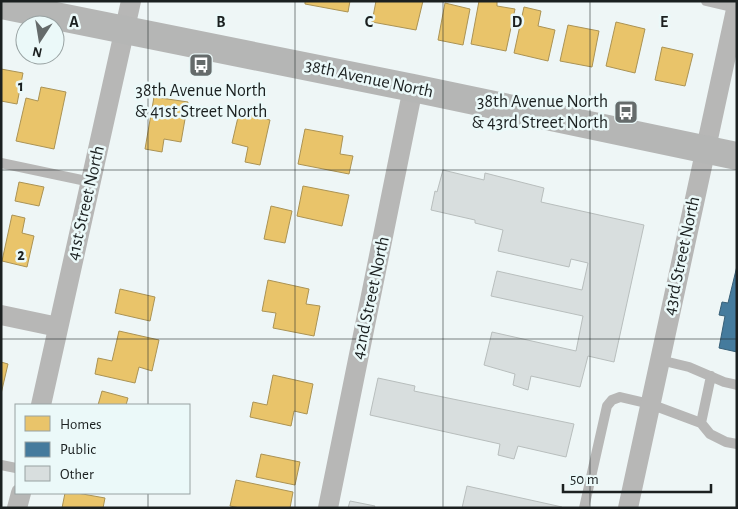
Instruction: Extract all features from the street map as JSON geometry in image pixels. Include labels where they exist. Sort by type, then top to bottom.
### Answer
[{"type":"main road","name":"38th Avenue North","points":[[1,5],[737,156]]},
{"type":"street","name":"41st Street North","points":[[40,404],[131,1]]},
{"type":"street","name":"43rd Street North","points":[[628,508],[736,6]]},
{"type":"street","name":"42nd Street North","points":[[328,508],[413,88]]},
{"type":"street","points":[[1,315],[58,327]]},
{"type":"street","points":[[17,508],[21,494]]},
{"type":"lane","points":[[706,1],[736,6]]},
{"type":"lane","points":[[1,163],[91,182]]},
{"type":"lane","points":[[660,360],[689,366],[737,385]]},
{"type":"lane","points":[[701,422],[711,376]]},
{"type":"lane","points":[[584,508],[606,406],[612,400],[620,397],[650,404],[701,422],[710,434],[726,442],[737,444]]},
{"type":"lane","points":[[1,465],[15,468]]},
{"type":"building: Homes","points":[[305,1],[350,1],[348,12],[305,4]]},
{"type":"building: Homes","points":[[376,1],[423,1],[416,30],[372,22]]},
{"type":"building: Homes","points":[[479,1],[497,1],[497,6],[515,9],[506,51],[471,44]]},
{"type":"building: Homes","points":[[445,3],[470,9],[463,45],[438,40]]},
{"type":"building: Homes","points":[[524,7],[541,11],[538,26],[555,30],[548,61],[514,53]]},
{"type":"building: Homes","points":[[616,22],[645,29],[635,73],[606,66]]},
{"type":"building: Homes","points":[[568,25],[599,31],[592,67],[560,61]]},
{"type":"building: Homes","points":[[662,47],[693,54],[685,86],[655,80]]},
{"type":"building: Homes","points":[[1,69],[23,73],[17,104],[1,101]]},
{"type":"building: Homes","points":[[41,87],[66,92],[54,149],[16,141],[26,98],[38,101]]},
{"type":"building: Homes","points":[[154,97],[188,102],[181,142],[164,139],[162,152],[145,149]]},
{"type":"building: Homes","points":[[239,113],[270,120],[260,165],[245,162],[248,147],[232,143]]},
{"type":"building: Homes","points":[[305,129],[343,136],[340,154],[353,156],[349,174],[298,164]]},
{"type":"building: Homes","points":[[19,182],[44,187],[39,206],[15,201]]},
{"type":"building: Homes","points":[[303,186],[349,195],[342,226],[297,216]]},
{"type":"building: Homes","points":[[271,206],[292,211],[285,243],[264,239]]},
{"type":"building: Homes","points":[[12,215],[25,218],[22,233],[34,236],[27,267],[2,261]]},
{"type":"building: Homes","points":[[268,280],[309,289],[306,304],[320,306],[314,336],[273,328],[276,313],[262,311]]},
{"type":"building: Homes","points":[[120,289],[155,297],[150,321],[115,313]]},
{"type":"building: Homes","points":[[119,331],[159,340],[152,371],[139,367],[135,383],[95,374],[98,358],[112,361]]},
{"type":"building: Homes","points":[[1,362],[8,364],[1,394]]},
{"type":"building: Homes","points":[[273,375],[313,384],[307,414],[294,411],[291,426],[250,417],[253,402],[267,405]]},
{"type":"building: Homes","points":[[102,391],[128,398],[126,404],[98,404]]},
{"type":"building: Homes","points":[[261,454],[300,462],[295,485],[256,477]]},
{"type":"building: Homes","points":[[236,480],[293,492],[290,508],[240,508],[230,506]]},
{"type":"building: Homes","points":[[65,494],[83,494],[105,498],[103,508],[62,508]]},
{"type":"building: Public","points":[[737,266],[737,352],[719,348],[725,316],[719,315],[722,302],[728,303]]},
{"type":"building: Other","points":[[443,170],[484,180],[485,173],[544,188],[541,202],[644,225],[614,362],[588,356],[580,387],[531,376],[528,390],[513,385],[515,374],[484,365],[492,332],[576,351],[583,316],[491,296],[497,271],[582,290],[588,263],[571,259],[569,267],[498,251],[503,230],[475,223],[475,220],[431,210],[435,191],[437,192]]},
{"type":"building: Other","points":[[378,378],[415,386],[414,391],[574,424],[566,457],[518,446],[514,459],[498,455],[500,444],[370,415]]},
{"type":"building: Other","points":[[467,486],[562,507],[562,508],[462,508]]},
{"type":"building: Other","points":[[350,501],[375,506],[374,508],[348,508]]},
{"type":"place","name":"38th Avenue North & 41st Street North","points":[[201,65]]},
{"type":"place","name":"38th Avenue North & 43rd Street North","points":[[626,112]]}]
